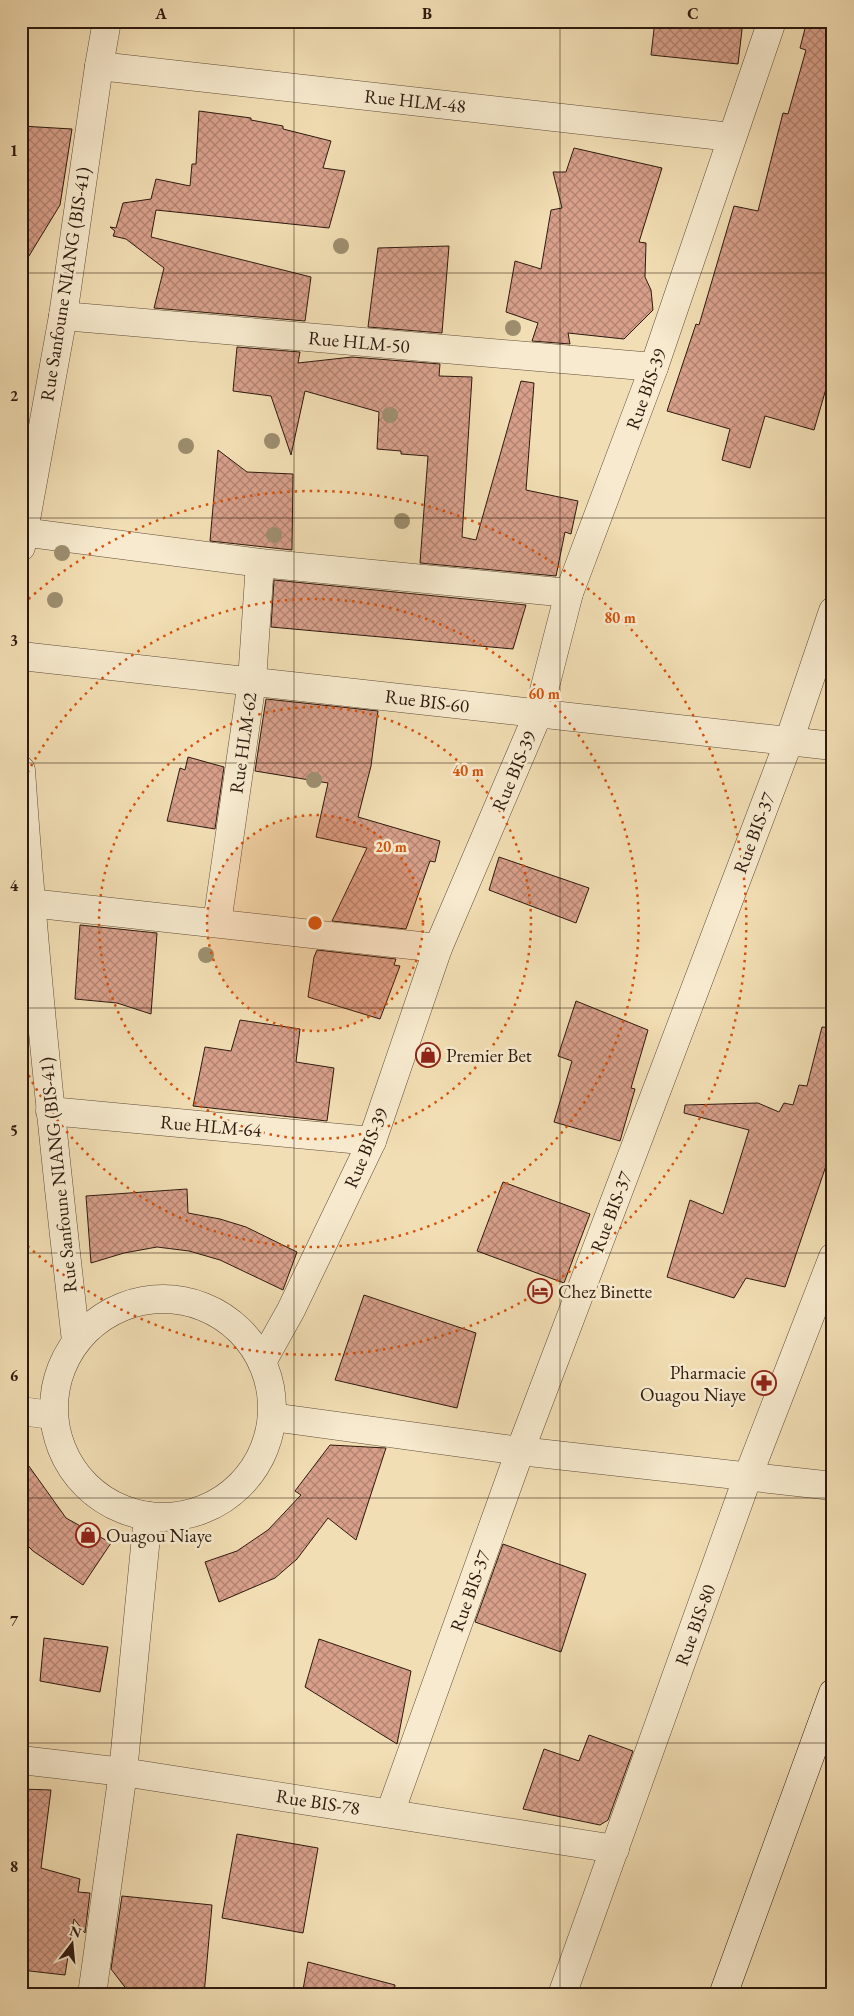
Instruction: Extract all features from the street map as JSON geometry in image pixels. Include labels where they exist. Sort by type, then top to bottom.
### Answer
[{"type":"street","name":"Rue Sanfoune NIANG (BIS-41)","points":[[22,540],[63,316],[98,66],[107,21]]},
{"type":"street","name":"Rue BIS-39","points":[[262,1362],[291,1310],[372,1141],[438,948],[538,714],[569,593],[654,367],[731,136],[772,21]]},
{"type":"street","name":"Rue HLM-48","points":[[98,66],[731,136]]},
{"type":"street","name":"Rue HLM-50","points":[[63,316],[654,367]]},
{"type":"street","points":[[22,540],[569,593]]},
{"type":"street","name":"Rue HLM-62","points":[[216,923],[252,681],[260,563]]},
{"type":"street","name":"Rue BIS-37","points":[[390,1813],[520,1451],[789,741],[833,611]]},
{"type":"street","name":"Rue BIS-60","points":[[21,656],[833,746]]},
{"type":"street","name":"Rue Sanfoune NIANG (BIS-41)","points":[[21,770],[30,903],[50,1110],[76,1341]]},
{"type":"street","points":[[30,903],[438,948]]},
{"type":"street","name":"Rue HLM-64","points":[[50,1110],[372,1141]]},
{"type":"street","name":"Rue BIS-80","points":[[562,1995],[748,1476],[833,1257]]},
{"type":"street","points":[[147,1300],[174,1300],[202,1306],[226,1320],[246,1339],[262,1362],[268,1380],[272,1417],[266,1446],[252,1472],[232,1493],[206,1508],[178,1516],[148,1516],[122,1509],[98,1496],[79,1477],[64,1454],[51,1415],[57,1380],[65,1360],[76,1341],[96,1322],[120,1308],[147,1300]]},
{"type":"street","points":[[21,1411],[51,1415]]},
{"type":"street","points":[[272,1417],[520,1451],[833,1486]]},
{"type":"street","points":[[92,1995],[123,1772],[148,1516]]},
{"type":"street","points":[[724,1995],[833,1693]]},
{"type":"street","name":"Rue BIS-78","points":[[21,1760],[123,1772],[615,1849]]},
{"type":"building","points":[[655,21],[743,21],[738,64],[651,55]]},
{"type":"building","points":[[807,21],[833,21],[833,384],[828,382],[814,430],[765,416],[750,468],[722,460],[730,429],[667,411],[696,324],[699,325],[734,206],[758,211],[783,113],[788,114],[806,50],[800,48]]},
{"type":"building","points":[[199,111],[251,118],[251,120],[283,126],[283,129],[331,141],[323,168],[345,171],[329,228],[156,210],[151,237],[311,277],[305,321],[154,308],[164,268],[126,239],[113,236],[115,231],[110,227],[116,228],[123,203],[151,199],[156,179],[190,186],[192,164],[196,164]]},
{"type":"building","points":[[21,126],[72,129],[60,205],[21,269]]},
{"type":"building","points":[[574,148],[662,168],[639,242],[646,243],[645,277],[651,290],[653,310],[624,339],[568,333],[570,344],[532,341],[538,323],[506,312],[515,261],[541,269],[551,210],[562,208],[553,172],[566,172]]},
{"type":"building","points":[[449,246],[442,333],[368,327],[378,248]]},
{"type":"building","points":[[237,347],[300,352],[298,363],[352,357],[440,364],[439,376],[472,377],[462,537],[476,540],[521,381],[534,383],[526,490],[578,501],[571,534],[565,532],[556,576],[420,563],[428,456],[401,454],[401,451],[377,449],[379,412],[305,391],[291,455],[271,396],[233,391]]},
{"type":"building","points":[[218,450],[247,472],[293,474],[292,550],[210,541]]},
{"type":"building","points":[[274,580],[526,605],[513,649],[271,627]]},
{"type":"building","points":[[266,699],[378,711],[371,766],[358,817],[440,841],[435,862],[430,861],[406,929],[332,921],[367,848],[316,837],[328,783],[255,771]]},
{"type":"building","points":[[188,757],[224,767],[215,829],[167,821],[180,768],[185,770]]},
{"type":"building","points":[[499,857],[589,888],[576,923],[489,890]]},
{"type":"building","points":[[80,925],[157,933],[151,1014],[117,1003],[75,999]]},
{"type":"building","points":[[317,950],[396,959],[394,965],[400,966],[380,1019],[308,997],[314,957]]},
{"type":"building","points":[[576,1001],[648,1030],[631,1088],[635,1089],[620,1141],[554,1122],[572,1061],[558,1056]]},
{"type":"building","points":[[240,1020],[300,1029],[296,1062],[334,1068],[327,1121],[193,1106],[205,1047],[231,1051]]},
{"type":"building","points":[[822,1027],[833,1028],[833,1145],[785,1287],[746,1278],[734,1298],[667,1277],[690,1200],[723,1214],[749,1130],[684,1113],[685,1105],[758,1103],[779,1112],[784,1103],[793,1105],[799,1085],[807,1086]]},
{"type":"building","points":[[503,1182],[590,1214],[564,1283],[477,1251]]},
{"type":"building","points":[[187,1189],[188,1213],[220,1219],[246,1227],[297,1252],[283,1290],[220,1260],[189,1251],[157,1247],[124,1253],[91,1263],[86,1196]]},
{"type":"building","points":[[364,1295],[476,1333],[457,1408],[335,1380]]},
{"type":"building","points":[[330,1445],[386,1448],[356,1540],[328,1518],[297,1559],[275,1578],[219,1602],[205,1562],[237,1551],[268,1530],[301,1495],[295,1491]]},
{"type":"building","points":[[21,1455],[66,1518],[111,1543],[83,1585],[33,1551],[21,1539]]},
{"type":"building","points":[[503,1544],[586,1574],[561,1652],[475,1622]]},
{"type":"building","points":[[44,1638],[108,1647],[100,1692],[40,1681]]},
{"type":"building","points":[[319,1639],[411,1671],[397,1744],[305,1687]]},
{"type":"building","points":[[589,1735],[633,1751],[608,1820],[600,1825],[523,1809],[544,1749],[579,1761]]},
{"type":"building","points":[[21,1789],[51,1790],[41,1868],[80,1879],[78,1892],[90,1893],[85,1933],[74,1919],[65,1975],[21,1970]]},
{"type":"building","points":[[237,1834],[318,1848],[303,1933],[222,1918]]},
{"type":"building","points":[[122,1896],[212,1905],[204,1995],[131,1995],[111,1969]]},
{"type":"building","points":[[308,1962],[395,1985],[394,1995],[302,1995]]},
{"type":"place","name":"Premier Bet","points":[[428,1055]]},
{"type":"place","name":"Chez Binette","points":[[540,1291]]},
{"type":"place","name":"Pharmacie Ouagou Niaye","points":[[764,1383]]},
{"type":"place","name":"Ouagou Niaye","points":[[88,1535]]}]
